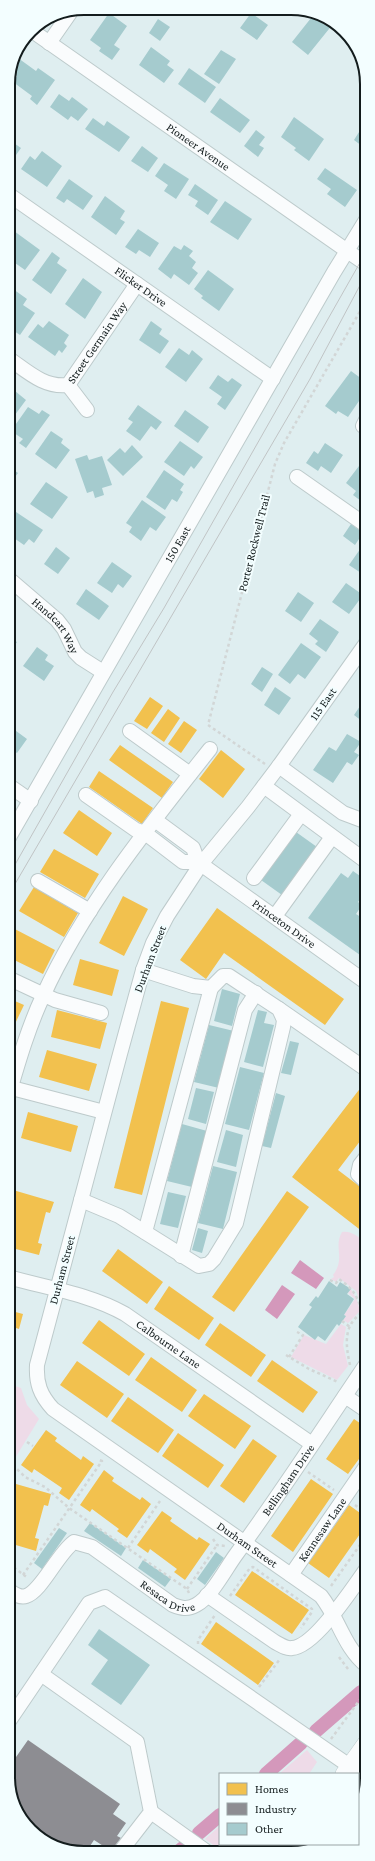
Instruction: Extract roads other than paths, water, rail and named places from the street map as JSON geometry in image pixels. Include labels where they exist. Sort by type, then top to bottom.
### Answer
[{"type":"main road","points":[[347,1770],[360,1752]]},
{"type":"street","points":[[49,43],[66,18]]},
{"type":"street","name":"Pioneer Avenue","points":[[37,34],[360,260]]},
{"type":"street","name":"Flicker Drive","points":[[15,199],[273,379]]},
{"type":"street","name":"150 East","points":[[15,827],[334,272],[360,230]]},
{"type":"street","name":"Street Germain Way","points":[[15,362],[47,383],[57,386],[68,384],[137,284]]},
{"type":"street","points":[[68,384],[87,410]]},
{"type":"street","points":[[297,477],[360,522]]},
{"type":"street","name":"Handcart Way","points":[[15,584],[57,620],[64,629],[75,652],[81,658],[104,672]]},
{"type":"street","name":"115 East","points":[[277,768],[360,650]]},
{"type":"street","points":[[130,731],[190,774]]},
{"type":"street","points":[[15,1072],[43,995],[90,911],[113,876],[210,749]]},
{"type":"street","points":[[277,768],[343,813],[360,819]]},
{"type":"street","name":"Durham Street","points":[[277,768],[264,786],[199,863],[167,916],[153,943],[143,970],[104,1112],[58,1290],[37,1364],[36,1376],[39,1390],[53,1409],[321,1596],[328,1605],[351,1651],[360,1659]]},
{"type":"street","points":[[264,786],[360,857]]},
{"type":"street","points":[[15,790],[31,801]]},
{"type":"street","points":[[86,795],[136,830],[145,833],[184,862],[199,863],[193,848],[155,820]]},
{"type":"street","points":[[254,878],[301,814]]},
{"type":"street","points":[[275,916],[332,837]]},
{"type":"street","name":"Princeton Drive","points":[[199,863],[360,978]]},
{"type":"street","points":[[38,881],[90,911]]},
{"type":"street","points":[[143,970],[193,986],[211,988]]},
{"type":"street","points":[[145,1232],[211,988],[223,976],[229,976],[256,993],[360,1065]]},
{"type":"street","points":[[15,981],[55,1000],[102,1013]]},
{"type":"street","points":[[181,1256],[245,1010],[256,993]]},
{"type":"street","points":[[81,1200],[119,1216],[199,1266],[209,1264],[227,1240],[236,1223],[283,1026],[284,1020],[279,1009]]},
{"type":"street","points":[[15,1091],[104,1112]]},
{"type":"street","points":[[360,1164],[358,1174],[360,1176]]},
{"type":"street","name":"Calbourne Lane","points":[[15,1279],[99,1302],[125,1314],[312,1444]]},
{"type":"street","name":"Bellingham Drive","points":[[207,1595],[245,1543],[360,1374]]},
{"type":"street","points":[[345,1396],[360,1407]]},
{"type":"street","name":"Kennesaw Lane","points":[[291,1575],[360,1475]]},
{"type":"street","name":"Resaca Drive","points":[[15,1594],[26,1597],[33,1592],[61,1554],[74,1542],[92,1547],[173,1605],[182,1609],[190,1608],[196,1605],[207,1595],[284,1647],[293,1648],[302,1645],[333,1616],[360,1578]]},
{"type":"street","points":[[15,1713],[89,1603],[105,1597],[347,1770]]},
{"type":"street","points":[[41,1674],[137,1742],[151,1812],[199,1846]]},
{"type":"street","points":[[125,1846],[151,1812]]},
{"type":"waterway","points":[[316,1731],[360,1693]]},
{"type":"waterway","points":[[267,1773],[301,1743]]},
{"type":"waterway","points":[[199,1833],[219,1816]]},
{"type":"tram line","points":[[15,865],[113,692],[164,608],[360,263]]},
{"type":"tram line","points":[[15,884],[310,379],[360,285]]}]
